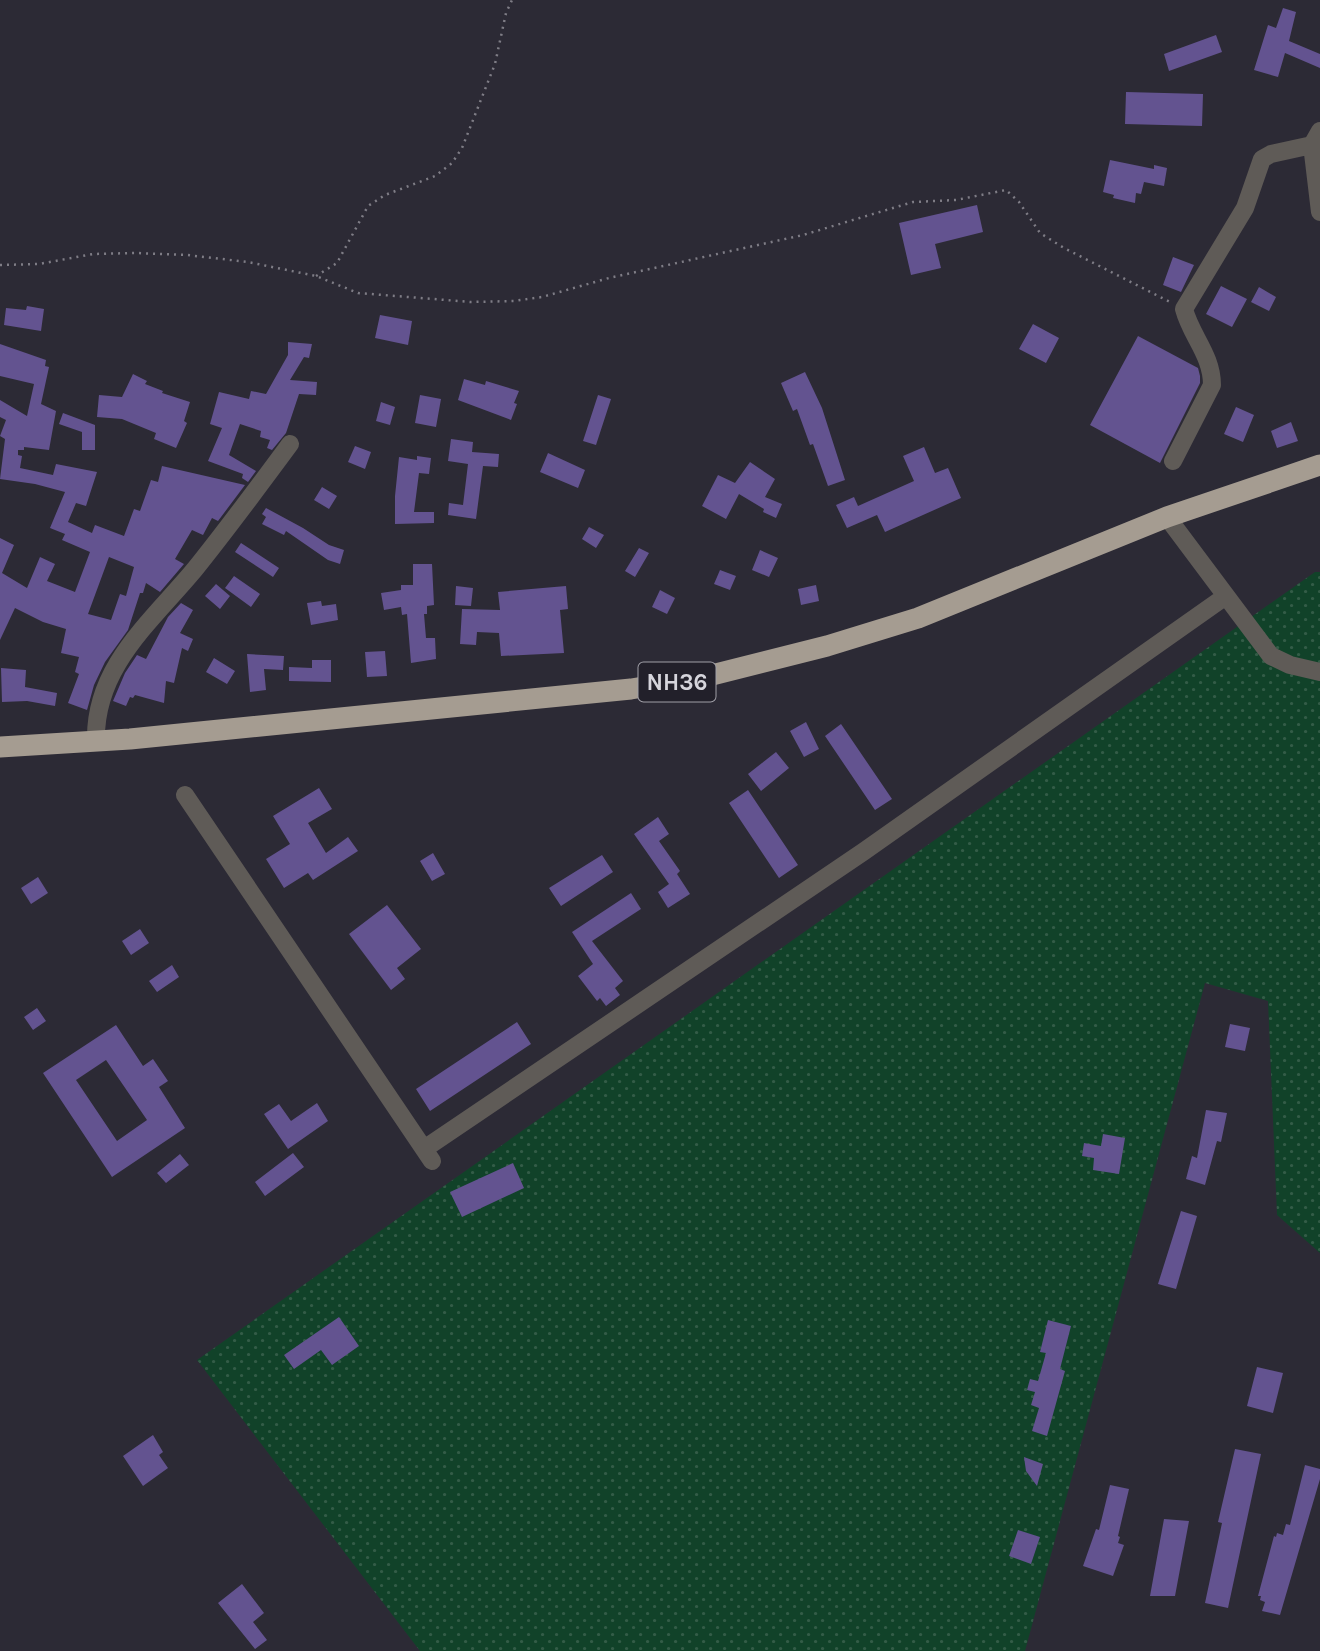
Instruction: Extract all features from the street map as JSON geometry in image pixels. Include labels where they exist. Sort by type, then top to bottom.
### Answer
[{"type":"highway","name":"NH36","points":[[0,747],[96,741],[631,689],[704,677],[827,646],[918,618],[1167,517],[1320,465]]},
{"type":"street","points":[[1172,461],[1212,385],[1212,372],[1207,356],[1188,323],[1184,309],[1245,208],[1262,159],[1316,138],[1320,212]]},
{"type":"street","points":[[96,741],[96,717],[105,687],[121,655],[195,569],[290,444]]},
{"type":"street","points":[[1167,517],[1270,656],[1290,665],[1320,672]]},
{"type":"street","points":[[185,795],[428,1155],[1226,596]]},
{"type":"path","points":[[316,276],[337,263],[368,206],[385,195],[435,176],[452,163],[462,148],[495,64],[506,13],[512,0]]},
{"type":"path","points":[[0,265],[39,264],[93,254],[136,253],[248,262],[316,276],[358,293],[471,302],[514,301],[542,297],[678,262],[803,235],[912,202],[956,200],[1006,190],[1019,202],[1040,233],[1184,309]]},
{"type":"green space","points":[[1315,572],[1320,572],[1320,1253],[1277,1215],[1268,1001],[1205,983],[1025,1651],[420,1651],[197,1360]]},
{"type":"building","points":[[1283,8],[1296,12],[1289,41],[1320,54],[1320,68],[1285,53],[1278,77],[1254,70],[1268,25],[1276,28]]},
{"type":"building","points":[[1216,35],[1222,52],[1169,71],[1164,54]]},
{"type":"building","points":[[1126,92],[1203,94],[1202,126],[1125,124]]},
{"type":"building","points":[[1110,160],[1154,169],[1154,165],[1167,168],[1164,186],[1144,182],[1141,194],[1136,193],[1135,203],[1113,198],[1114,195],[1103,192]]},
{"type":"building","points":[[977,205],[983,232],[935,244],[941,268],[911,275],[899,223]]},
{"type":"building","points":[[1173,257],[1194,265],[1181,292],[1163,285]]},
{"type":"building","points":[[1221,286],[1247,299],[1232,327],[1206,314]]},
{"type":"building","points":[[1259,287],[1276,297],[1269,311],[1251,302]]},
{"type":"building","points":[[27,306],[44,309],[41,331],[4,325],[6,308],[26,310]]},
{"type":"building","points":[[380,315],[412,321],[408,345],[375,338]]},
{"type":"building","points":[[1033,324],[1059,338],[1046,363],[1019,349]]},
{"type":"building","points":[[1138,336],[1198,368],[1200,376],[1200,383],[1160,463],[1090,425]]},
{"type":"building","points":[[288,342],[312,344],[309,358],[304,357],[290,380],[317,382],[316,395],[299,394],[286,433],[272,450],[267,448],[270,440],[260,437],[261,431],[240,424],[229,455],[256,471],[248,482],[242,478],[243,474],[208,461],[222,428],[210,424],[219,392],[249,399],[251,391],[266,394],[288,355]]},
{"type":"building","points":[[0,344],[46,360],[45,366],[49,367],[41,404],[56,411],[49,450],[24,447],[24,450],[18,450],[18,455],[22,456],[20,468],[53,475],[56,464],[97,472],[86,506],[76,503],[68,522],[92,533],[95,525],[124,536],[134,509],[140,511],[151,480],[158,482],[162,466],[245,485],[218,521],[212,518],[203,535],[192,530],[175,559],[184,564],[160,592],[146,583],[128,630],[105,662],[94,685],[87,710],[68,703],[79,674],[75,672],[79,657],[61,653],[66,629],[43,622],[15,608],[0,640],[0,538],[14,545],[2,573],[27,588],[40,557],[55,564],[47,581],[75,592],[90,552],[62,540],[65,534],[50,528],[65,492],[0,479],[5,439],[0,436],[6,420],[0,417],[0,400],[27,416],[34,384],[0,376]],"holes":[[[109,557],[134,567],[126,596],[120,594],[111,620],[88,614]]]},
{"type":"building","points":[[805,372],[822,408],[845,480],[828,486],[813,444],[810,445],[797,409],[793,411],[781,383]]},
{"type":"building","points":[[133,374],[147,381],[145,384],[163,391],[162,393],[190,402],[184,421],[187,423],[176,448],[154,439],[156,433],[122,419],[97,417],[99,395],[122,397]]},
{"type":"building","points":[[464,379],[485,385],[486,381],[519,391],[511,420],[458,400]]},
{"type":"building","points":[[420,395],[441,399],[436,427],[415,423]]},
{"type":"building","points":[[598,395],[611,399],[596,445],[583,441]]},
{"type":"building","points":[[381,402],[395,407],[390,425],[376,421]]},
{"type":"building","points":[[1236,407],[1254,415],[1243,442],[1224,434]]},
{"type":"building","points":[[63,413],[95,425],[95,450],[82,450],[82,432],[59,424]]},
{"type":"building","points":[[1291,422],[1298,441],[1277,448],[1271,431]]},
{"type":"building","points":[[451,439],[473,442],[472,452],[499,454],[498,467],[483,466],[476,519],[448,515],[449,503],[463,505],[468,464],[448,461]]},
{"type":"building","points":[[355,446],[371,452],[365,469],[348,462]]},
{"type":"building","points":[[924,447],[935,473],[948,468],[961,498],[885,532],[877,515],[847,528],[836,505],[854,497],[858,506],[914,481],[903,456]]},
{"type":"building","points":[[548,453],[585,470],[578,488],[540,472]]},
{"type":"building","points":[[417,456],[431,458],[429,474],[419,473],[414,512],[434,512],[434,523],[395,524],[399,457],[417,460]]},
{"type":"building","points":[[750,462],[775,479],[765,497],[782,504],[776,518],[739,494],[726,519],[702,506],[718,475],[735,483]]},
{"type":"building","points":[[322,487],[337,496],[329,509],[314,500]]},
{"type":"building","points":[[266,508],[329,545],[344,550],[340,564],[328,560],[286,531],[284,535],[262,524],[266,517],[262,514]]},
{"type":"building","points":[[589,527],[604,535],[596,548],[582,539]]},
{"type":"building","points":[[241,543],[279,568],[273,577],[235,552]]},
{"type":"building","points":[[639,548],[649,553],[635,577],[625,571]]},
{"type":"building","points":[[760,550],[778,558],[769,577],[752,570]]},
{"type":"building","points":[[413,564],[432,564],[434,605],[427,606],[427,614],[424,614],[426,638],[435,638],[436,659],[411,663],[407,614],[402,615],[401,607],[384,610],[381,593],[401,590],[401,585],[413,585]]},
{"type":"building","points":[[720,570],[736,576],[730,590],[714,584]]},
{"type":"building","points":[[234,576],[260,594],[251,607],[225,588]]},
{"type":"building","points":[[216,584],[230,596],[220,609],[205,596]]},
{"type":"building","points":[[816,585],[819,601],[801,605],[798,589]]},
{"type":"building","points":[[456,586],[473,588],[471,606],[455,605]]},
{"type":"building","points":[[566,586],[568,609],[560,610],[564,653],[501,656],[499,633],[477,632],[476,645],[460,644],[462,609],[500,610],[498,592]]},
{"type":"building","points":[[660,590],[675,598],[667,614],[652,607]]},
{"type":"building","points":[[321,601],[322,606],[336,604],[338,620],[311,625],[307,603]]},
{"type":"building","points":[[181,603],[193,610],[180,633],[193,639],[188,651],[182,648],[174,683],[166,681],[164,703],[135,695],[130,697],[126,706],[113,701],[125,673],[137,655],[146,659],[168,617]]},
{"type":"building","points":[[385,651],[387,676],[367,677],[365,652]]},
{"type":"building","points":[[247,654],[284,656],[283,670],[264,669],[266,690],[250,692]]},
{"type":"building","points":[[214,658],[235,671],[227,684],[206,672]]},
{"type":"building","points":[[312,660],[331,660],[331,682],[289,681],[289,667],[312,668]]},
{"type":"building","points":[[1,668],[26,670],[25,687],[57,693],[55,706],[27,701],[2,702]]},
{"type":"building","points":[[806,722],[819,749],[804,757],[790,731]]},
{"type":"building","points":[[841,724],[892,799],[875,810],[825,736]]},
{"type":"building","points":[[776,752],[789,768],[761,791],[748,774]]},
{"type":"building","points":[[319,788],[332,809],[308,823],[326,853],[348,837],[358,851],[313,880],[308,873],[284,888],[266,859],[290,844],[273,816]]},
{"type":"building","points":[[748,790],[798,865],[779,878],[729,803]]},
{"type":"building","points":[[658,817],[669,834],[659,841],[680,871],[677,874],[690,894],[668,908],[658,892],[669,884],[634,834]]},
{"type":"building","points":[[433,853],[445,874],[432,881],[420,861]]},
{"type":"building","points":[[602,855],[613,872],[561,906],[549,888]]},
{"type":"building","points":[[38,877],[48,893],[31,904],[21,888]]},
{"type":"building","points":[[631,893],[641,909],[592,941],[623,981],[615,988],[620,995],[606,1006],[600,998],[597,1001],[578,976],[593,964],[572,932]]},
{"type":"building","points":[[387,905],[421,949],[397,968],[405,979],[391,990],[349,934]]},
{"type":"building","points":[[140,929],[149,943],[131,955],[122,941]]},
{"type":"building","points":[[172,965],[179,977],[157,992],[149,981]]},
{"type":"building","points":[[37,1008],[46,1021],[33,1030],[24,1017]]},
{"type":"building","points":[[517,1022],[531,1044],[430,1111],[416,1089]]},
{"type":"building","points":[[1230,1024],[1250,1028],[1245,1051],[1225,1047]]},
{"type":"building","points":[[116,1025],[143,1066],[153,1059],[168,1081],[159,1087],[185,1128],[112,1177],[43,1073]],"holes":[[[106,1060],[147,1120],[117,1141],[76,1080]]]},
{"type":"building","points":[[317,1103],[328,1121],[288,1149],[264,1114],[279,1104],[291,1121]]},
{"type":"building","points":[[1206,1110],[1227,1113],[1221,1142],[1217,1141],[1205,1185],[1186,1179],[1192,1156],[1197,1158]]},
{"type":"building","points":[[1103,1134],[1125,1138],[1119,1174],[1093,1170],[1094,1158],[1082,1156],[1084,1143],[1101,1146]]},
{"type":"building","points":[[293,1153],[304,1167],[265,1196],[255,1182]]},
{"type":"building","points":[[180,1154],[189,1165],[166,1183],[157,1173]]},
{"type":"building","points":[[513,1163],[524,1188],[462,1217],[450,1192]]},
{"type":"building","points":[[1181,1211],[1197,1216],[1176,1289],[1158,1284]]},
{"type":"building","points":[[339,1317],[359,1346],[332,1365],[321,1350],[294,1369],[284,1355]]},
{"type":"building","points":[[1048,1320],[1071,1326],[1060,1369],[1065,1371],[1047,1436],[1032,1431],[1039,1408],[1031,1405],[1035,1392],[1027,1390],[1030,1379],[1038,1381],[1046,1353],[1040,1352]]},
{"type":"building","points":[[1257,1367],[1283,1373],[1273,1413],[1247,1406]]},
{"type":"building","points":[[153,1435],[163,1452],[159,1455],[168,1468],[143,1486],[123,1456]]},
{"type":"building","points":[[1235,1449],[1261,1454],[1228,1608],[1205,1603],[1222,1523],[1218,1522]]},
{"type":"building","points":[[1024,1457],[1043,1464],[1037,1486],[1026,1471]]},
{"type":"building","points":[[1305,1465],[1320,1469],[1320,1479],[1280,1615],[1262,1611],[1265,1602],[1258,1596],[1274,1536],[1276,1537],[1277,1533],[1283,1535],[1286,1524],[1290,1525]]},
{"type":"building","points":[[1110,1485],[1129,1489],[1118,1536],[1118,1543],[1124,1545],[1113,1576],[1083,1566],[1096,1529],[1099,1530]]},
{"type":"building","points":[[1164,1519],[1189,1521],[1175,1596],[1150,1596]]},
{"type":"building","points":[[1018,1530],[1040,1537],[1031,1564],[1009,1556]]},
{"type":"building","points":[[242,1584],[264,1613],[253,1622],[267,1640],[255,1649],[218,1603]]}]
